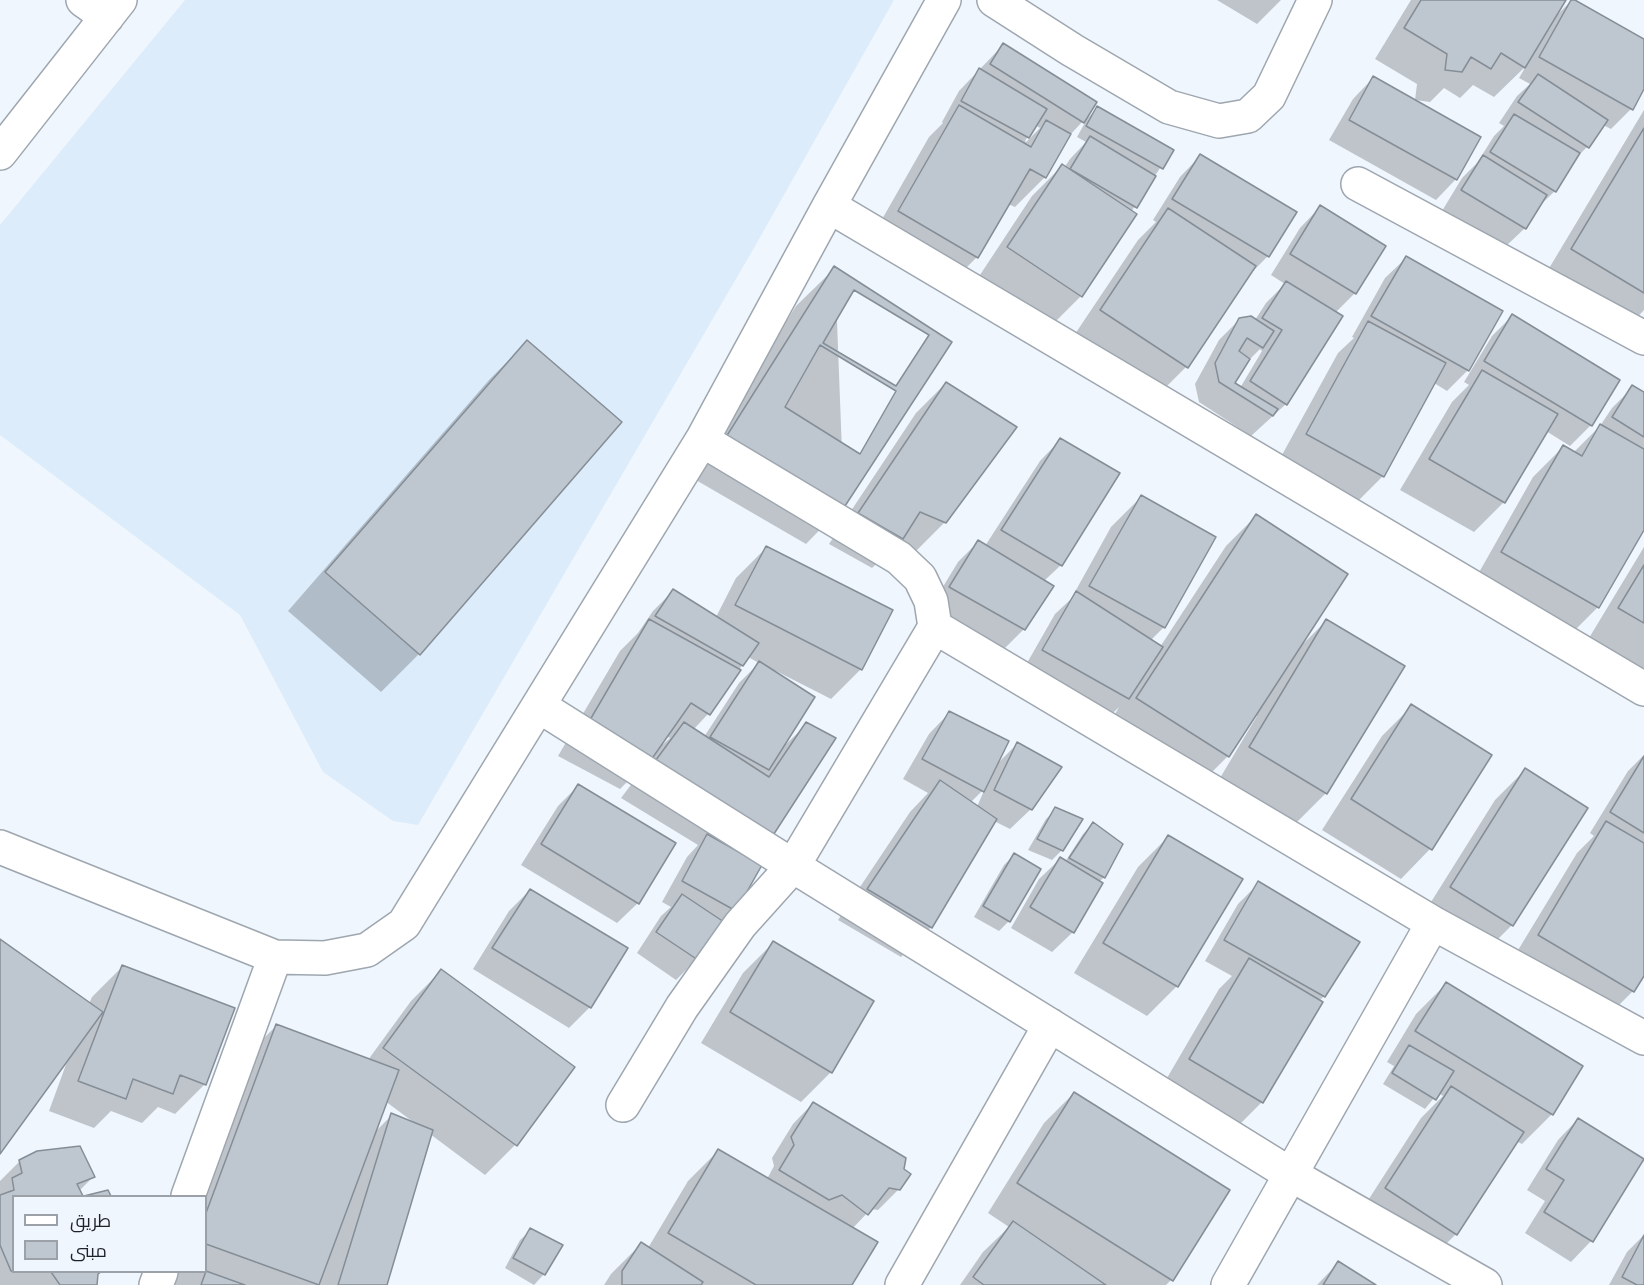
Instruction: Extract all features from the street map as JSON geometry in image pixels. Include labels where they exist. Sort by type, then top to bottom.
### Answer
[{"type":"street","points":[[0,847],[275,957],[325,958],[367,950],[404,924],[702,440],[944,0]]},
{"type":"street","points":[[994,0],[1071,50],[1168,107],[1219,122],[1248,116],[1269,96],[1315,0]]},
{"type":"street","points":[[0,153],[103,6]]},
{"type":"street","points":[[1358,184],[1644,338]]},
{"type":"street","points":[[829,206],[1644,689]]},
{"type":"street","points":[[623,1104],[682,1007],[740,925],[793,866],[935,627],[931,601],[920,579],[899,558],[702,440]]},
{"type":"street","points":[[935,627],[1433,923],[1644,1038]]},
{"type":"street","points":[[539,706],[1290,1173],[1485,1285]]},
{"type":"street","points":[[1228,1285],[1433,923]]},
{"type":"street","points":[[189,1195],[275,957]]},
{"type":"street","points":[[902,1285],[1050,1025]]},
{"type":"shaded area","points":[[185,0],[894,0],[754,248],[418,825],[393,821],[323,772],[240,615],[0,435],[0,225]]},
{"type":"building","points":[[1421,0],[1566,0],[1525,68],[1501,53],[1491,69],[1471,57],[1462,72],[1445,70],[1447,54],[1404,28]]},
{"type":"building","points":[[1571,0],[1575,0],[1644,39],[1644,89],[1633,110],[1539,57]]},
{"type":"building","points":[[1003,43],[1097,102],[1084,123],[990,64]]},
{"type":"building","points":[[979,68],[1047,109],[1029,138],[961,101]]},
{"type":"building","points":[[1538,74],[1608,120],[1589,148],[1518,102]]},
{"type":"building","points":[[1373,76],[1481,137],[1457,180],[1349,120]]},
{"type":"building","points":[[959,105],[1031,147],[1046,120],[1071,134],[1046,178],[1030,169],[978,258],[898,211]]},
{"type":"building","points":[[1097,106],[1174,150],[1163,169],[1086,126]]},
{"type":"building","points":[[1514,114],[1580,153],[1556,192],[1490,152]]},
{"type":"building","points":[[1644,128],[1644,293],[1571,249]]},
{"type":"building","points":[[1090,136],[1156,176],[1137,208],[1070,169]]},
{"type":"building","points":[[1200,154],[1297,212],[1269,257],[1172,199]]},
{"type":"building","points":[[1483,155],[1547,195],[1526,229],[1461,190]]},
{"type":"building","points":[[1062,164],[1137,214],[1082,297],[1007,247]]},
{"type":"building","points":[[1320,205],[1386,246],[1356,294],[1290,254]]},
{"type":"building","points":[[1168,208],[1256,266],[1188,368],[1100,310]]},
{"type":"building","points":[[1406,256],[1503,311],[1469,371],[1371,316]]},
{"type":"building","points":[[834,266],[952,342],[845,506],[726,437]]},
{"type":"building","points":[[1286,281],[1343,316],[1287,405],[1250,381],[1282,330],[1262,318]]},
{"type":"building","points":[[854,290],[929,335],[896,386],[823,343]]},
{"type":"building","points":[[1512,314],[1620,380],[1592,426],[1484,361]]},
{"type":"building","points":[[1251,316],[1274,331],[1263,348],[1247,338],[1239,351],[1250,359],[1235,383],[1278,409],[1273,416],[1219,382],[1215,363],[1239,318]]},
{"type":"building","points":[[1368,321],[1446,363],[1384,477],[1306,434]]},
{"type":"building","points":[[527,340],[622,422],[420,655],[325,572]]},
{"type":"building","points":[[820,345],[896,391],[860,454],[785,407]]},
{"type":"building","points":[[1482,370],[1558,414],[1505,503],[1429,459]]},
{"type":"building","points":[[946,382],[1017,427],[946,523],[920,512],[903,539],[858,513]]},
{"type":"building","points":[[1632,385],[1644,392],[1644,437],[1612,417]]},
{"type":"building","points":[[1600,424],[1644,449],[1644,530],[1599,608],[1501,552],[1563,445],[1582,456]]},
{"type":"building","points":[[1060,438],[1120,473],[1062,566],[1001,530]]},
{"type":"building","points":[[1141,495],[1216,537],[1165,628],[1089,586]]},
{"type":"building","points":[[1256,514],[1348,574],[1229,757],[1136,698]]},
{"type":"building","points":[[978,540],[1054,586],[1025,630],[949,587]]},
{"type":"building","points":[[766,546],[893,610],[862,670],[735,605]]},
{"type":"building","points":[[1644,565],[1644,623],[1618,608]]},
{"type":"building","points":[[673,589],[759,643],[743,666],[655,616]]},
{"type":"building","points":[[1076,591],[1163,647],[1129,699],[1042,650]]},
{"type":"building","points":[[649,619],[741,670],[710,715],[691,703],[651,760],[587,725]]},
{"type":"building","points":[[1326,619],[1405,666],[1327,794],[1249,747]]},
{"type":"building","points":[[759,661],[815,697],[769,770],[710,737]]},
{"type":"building","points":[[1411,704],[1492,755],[1432,850],[1351,799]]},
{"type":"building","points":[[949,711],[1009,741],[984,792],[922,759]]},
{"type":"building","points":[[684,722],[769,777],[806,722],[836,738],[770,840],[650,768]]},
{"type":"building","points":[[1017,742],[1062,767],[1032,810],[994,790]]},
{"type":"building","points":[[1644,756],[1644,833],[1610,812]]},
{"type":"building","points":[[1525,768],[1588,808],[1513,926],[1450,887]]},
{"type":"building","points":[[940,780],[997,819],[932,928],[867,889]]},
{"type":"building","points":[[578,784],[676,843],[639,904],[541,844]]},
{"type":"building","points":[[1055,807],[1083,819],[1063,851],[1037,839]]},
{"type":"building","points":[[1606,821],[1644,843],[1644,976],[1634,992],[1538,935]]},
{"type":"building","points":[[1093,822],[1123,844],[1105,878],[1069,858]]},
{"type":"building","points":[[707,834],[762,865],[736,911],[682,881]]},
{"type":"building","points":[[1168,835],[1243,879],[1178,987],[1103,943]]},
{"type":"building","points":[[1014,853],[1041,869],[1010,922],[983,906]]},
{"type":"building","points":[[1060,857],[1103,883],[1074,933],[1030,907]]},
{"type":"building","points":[[1258,881],[1360,942],[1325,997],[1224,940]]},
{"type":"building","points":[[530,889],[628,948],[591,1008],[492,948]]},
{"type":"building","points":[[682,894],[724,922],[698,960],[656,932]]},
{"type":"building","points":[[0,939],[103,1012],[0,1154]]},
{"type":"building","points":[[773,941],[874,1001],[832,1073],[730,1012]]},
{"type":"building","points":[[1249,958],[1323,1002],[1263,1103],[1189,1059]]},
{"type":"building","points":[[122,965],[235,1008],[206,1085],[180,1075],[173,1094],[133,1079],[126,1099],[78,1081]]},
{"type":"building","points":[[441,969],[575,1067],[517,1146],[383,1048]]},
{"type":"building","points":[[1446,982],[1583,1066],[1553,1115],[1415,1031]]},
{"type":"building","points":[[276,1024],[399,1070],[319,1285],[207,1244],[207,1210]]},
{"type":"building","points":[[1409,1045],[1454,1071],[1436,1100],[1392,1073]]},
{"type":"building","points":[[1451,1086],[1524,1132],[1457,1235],[1385,1188]]},
{"type":"building","points":[[1074,1092],[1230,1190],[1173,1281],[1017,1183]]},
{"type":"building","points":[[813,1102],[906,1158],[904,1169],[911,1174],[900,1190],[889,1188],[868,1215],[842,1195],[829,1200],[779,1170],[794,1145],[791,1137]]},
{"type":"building","points":[[391,1113],[433,1130],[387,1285],[338,1285]]},
{"type":"building","points":[[1578,1118],[1644,1159],[1593,1242],[1544,1212],[1564,1180],[1546,1169]]},
{"type":"building","points":[[80,1146],[95,1177],[77,1184],[82,1195],[12,1195],[11,1271],[0,1245],[0,1195],[14,1190],[12,1178],[22,1173],[19,1160],[37,1151]]},
{"type":"building","points":[[718,1149],[878,1242],[852,1285],[756,1285],[668,1233]]},
{"type":"building","points":[[108,1190],[110,1195],[88,1195]]},
{"type":"building","points":[[1013,1221],[1106,1285],[984,1285],[973,1277]]},
{"type":"building","points":[[530,1228],[563,1245],[545,1275],[513,1258]]},
{"type":"building","points":[[1644,1235],[1644,1285],[1637,1285],[1622,1277]]},
{"type":"building","points":[[641,1242],[703,1282],[701,1285],[622,1285],[622,1271]]},
{"type":"building","points":[[1338,1261],[1376,1285],[1323,1285]]},
{"type":"building","points":[[207,1271],[245,1285],[201,1285]]},
{"type":"building","points":[[52,1273],[100,1273],[97,1285],[60,1285]]}]
